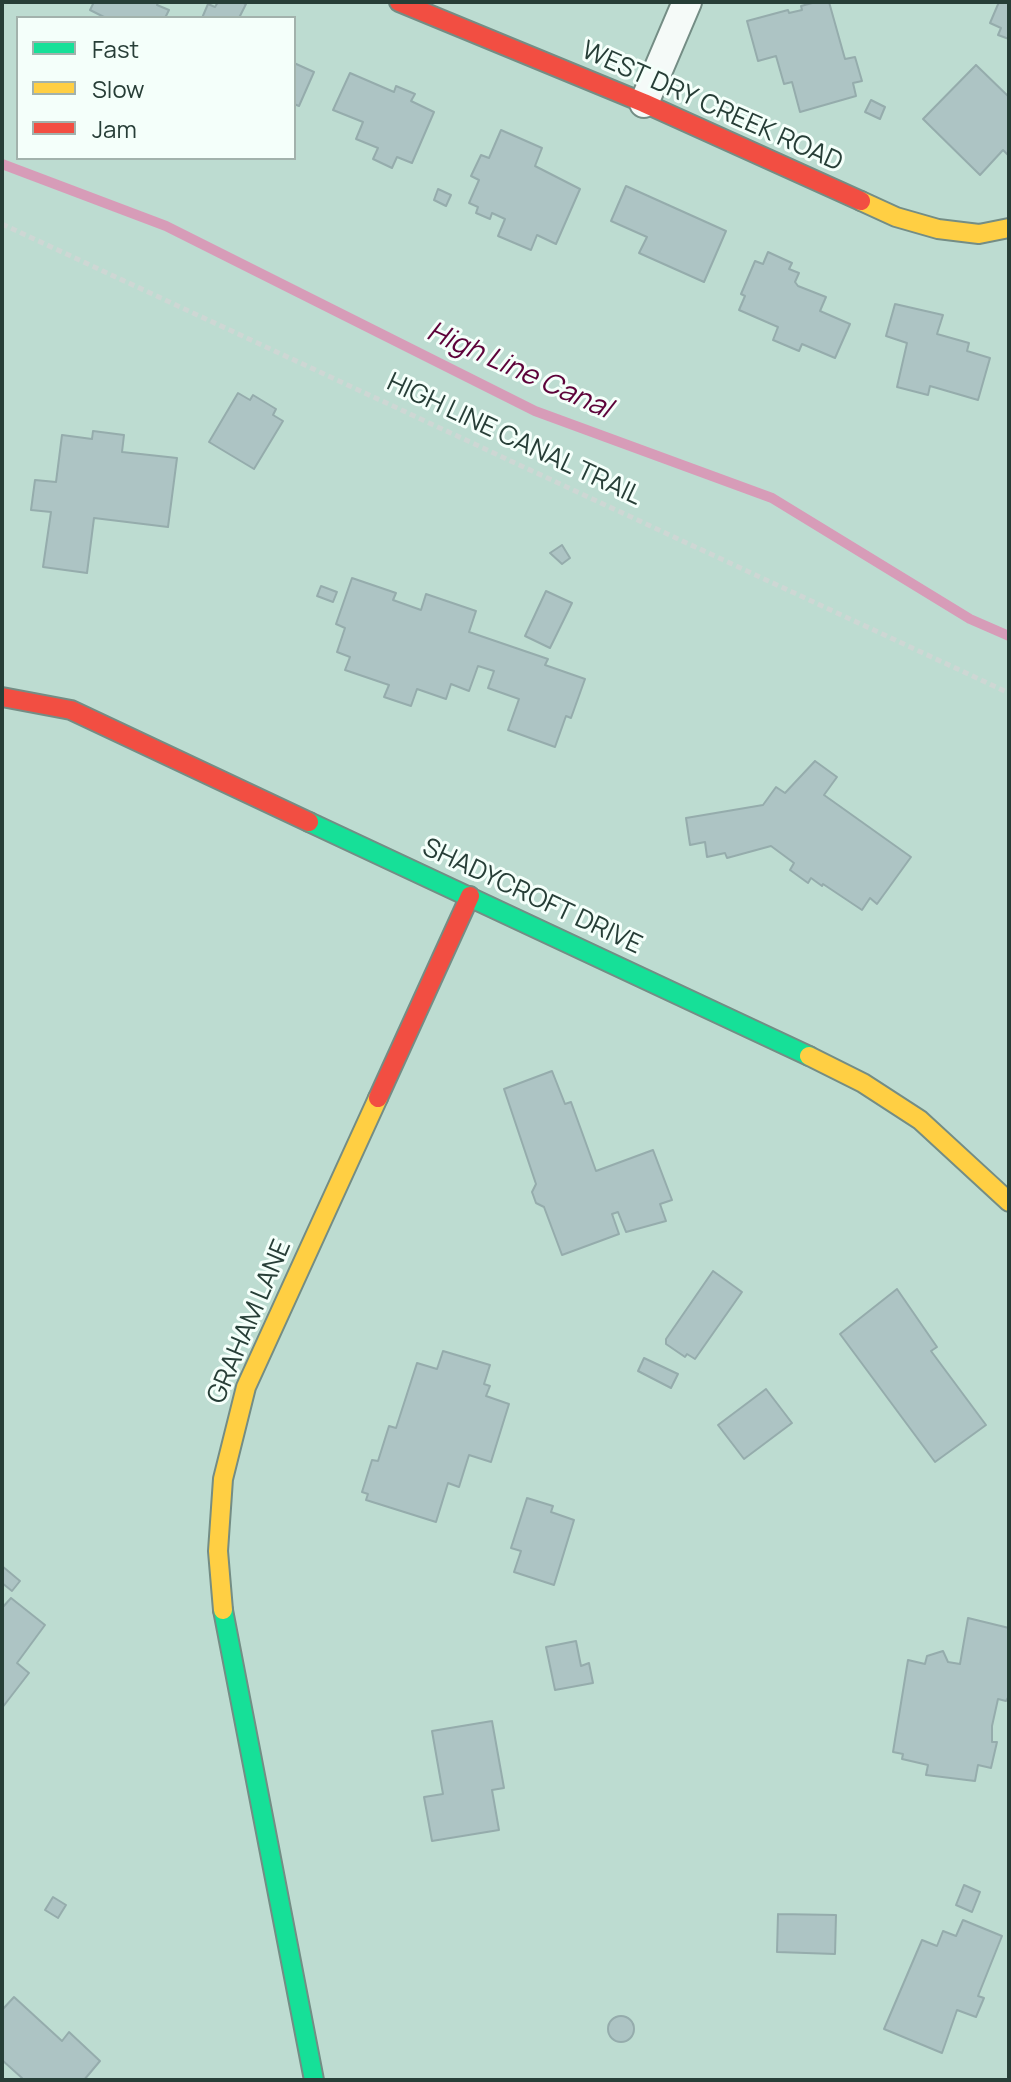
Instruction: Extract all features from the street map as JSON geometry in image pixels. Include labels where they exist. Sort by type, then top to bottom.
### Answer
[{"type":"street","name":"WEST DRY CREEK ROAD","points":[[399,2],[644,103],[896,217],[938,229],[979,234],[1009,228]]},
{"type":"street","points":[[644,103],[687,2]]},
{"type":"street","name":"SHADYCROFT DRIVE","points":[[2,697],[71,710],[863,1083],[920,1120],[1009,1202]]},
{"type":"street","name":"GRAHAM LANE","points":[[314,2080],[223,1611],[218,1551],[223,1479],[246,1387],[470,896]]},
{"type":"path","name":"HIGH LINE CANAL TRAIL","points":[[2,224],[1009,693]]},
{"type":"building","points":[[94,2],[158,2],[157,5],[169,10],[166,16],[102,16],[90,10]]},
{"type":"building","points":[[218,2],[246,4],[240,16],[203,16],[208,4],[215,7]]},
{"type":"building","points":[[829,2],[845,59],[855,57],[862,81],[853,83],[856,96],[800,112],[792,82],[784,84],[776,56],[758,61],[747,21],[788,10],[789,13],[802,10],[801,6]]},
{"type":"building","points":[[999,2],[1009,2],[1009,39],[998,35],[1001,28],[990,23]]},
{"type":"building","points":[[296,64],[314,72],[299,106],[296,105]]},
{"type":"building","points":[[976,65],[1009,97],[1009,156],[1003,150],[980,175],[923,119]]},
{"type":"building","points":[[350,73],[394,92],[396,86],[415,94],[411,101],[434,112],[412,163],[397,157],[392,168],[373,159],[378,148],[356,139],[363,122],[333,110]]},
{"type":"building","points":[[871,100],[885,107],[880,119],[865,112]]},
{"type":"building","points":[[501,130],[542,148],[535,166],[580,189],[556,244],[537,235],[531,250],[498,236],[505,219],[492,213],[490,219],[476,213],[478,207],[469,203],[479,180],[471,176],[481,155],[489,158]]},
{"type":"building","points":[[626,186],[726,231],[704,282],[639,253],[647,237],[611,221]]},
{"type":"building","points":[[438,189],[451,195],[446,206],[434,200]]},
{"type":"building","points":[[768,252],[792,263],[789,269],[799,273],[795,282],[798,286],[826,297],[820,311],[850,324],[835,358],[802,344],[799,351],[773,340],[778,327],[739,310],[745,296],[741,294],[755,261],[763,264]]},
{"type":"building","points":[[895,304],[943,315],[937,334],[969,343],[967,351],[990,358],[978,400],[930,386],[928,395],[897,387],[907,343],[886,336]]},
{"type":"building","points":[[238,393],[250,400],[253,395],[276,409],[273,415],[283,421],[254,469],[209,442]]},
{"type":"building","points":[[93,431],[124,435],[122,452],[177,458],[168,527],[94,518],[87,573],[43,567],[51,512],[31,510],[35,480],[56,482],[62,435],[92,439]]},
{"type":"building","points":[[562,545],[570,558],[562,564],[550,553]]},
{"type":"building","points":[[352,578],[396,593],[393,600],[421,610],[426,594],[476,611],[469,632],[548,659],[545,665],[585,679],[571,718],[566,716],[555,747],[508,730],[519,699],[488,688],[494,671],[478,666],[469,691],[451,684],[446,699],[417,689],[411,706],[384,697],[389,685],[345,670],[350,657],[337,652],[345,628],[336,624]]},
{"type":"building","points":[[321,586],[337,592],[333,602],[317,596]]},
{"type":"building","points":[[546,591],[572,603],[550,648],[525,636]]},
{"type":"building","points":[[815,761],[837,777],[824,795],[911,857],[877,904],[870,898],[862,910],[811,878],[808,883],[790,870],[794,863],[771,846],[727,858],[725,853],[707,857],[705,842],[690,845],[686,818],[763,805],[776,787],[785,793]]},
{"type":"building","points":[[552,1071],[565,1104],[571,1102],[596,1171],[653,1150],[672,1200],[660,1204],[666,1221],[626,1232],[618,1212],[612,1214],[619,1234],[562,1255],[544,1207],[536,1203],[532,1192],[536,1184],[504,1089]]},
{"type":"building","points":[[713,1271],[742,1292],[695,1359],[687,1354],[685,1357],[666,1344],[666,1339]]},
{"type":"building","points":[[897,1289],[937,1347],[931,1351],[986,1425],[935,1462],[840,1334]]},
{"type":"building","points":[[443,1351],[490,1365],[484,1384],[490,1386],[486,1396],[509,1404],[491,1462],[469,1455],[459,1487],[448,1483],[436,1522],[366,1500],[368,1494],[362,1492],[372,1460],[378,1461],[389,1426],[396,1428],[417,1363],[437,1369]]},
{"type":"building","points":[[644,1358],[678,1374],[671,1388],[638,1371]]},
{"type":"building","points":[[766,1389],[792,1423],[744,1459],[718,1425]]},
{"type":"building","points":[[527,1498],[553,1506],[551,1512],[574,1520],[554,1585],[514,1572],[521,1551],[511,1548]]},
{"type":"building","points":[[2,1566],[20,1581],[12,1591],[2,1583]]},
{"type":"building","points":[[11,1598],[45,1625],[17,1663],[29,1673],[2,1708],[2,1608]]},
{"type":"building","points":[[968,1618],[1009,1628],[1009,1696],[1006,1701],[998,1699],[992,1726],[992,1742],[997,1742],[991,1768],[978,1765],[975,1781],[926,1775],[928,1765],[902,1759],[903,1754],[893,1752],[908,1660],[925,1664],[927,1656],[943,1651],[948,1662],[960,1664]]},
{"type":"building","points":[[576,1641],[581,1666],[589,1663],[593,1683],[555,1690],[546,1647]]},
{"type":"building","points":[[492,1721],[504,1788],[492,1790],[499,1830],[432,1841],[424,1797],[443,1794],[432,1731]]},
{"type":"building","points":[[964,1885],[980,1892],[972,1912],[956,1905]]},
{"type":"building","points":[[53,1897],[66,1905],[58,1918],[45,1910]]},
{"type":"building","points":[[778,1914],[836,1915],[835,1954],[777,1952]]},
{"type":"building","points":[[963,1920],[1002,1936],[978,1996],[984,1998],[976,2017],[957,2010],[942,2053],[884,2029],[922,1940],[937,1946],[943,1931],[956,1936]]},
{"type":"building","points":[[14,1997],[62,2041],[69,2032],[100,2061],[84,2080],[20,2080],[22,2078],[2,2060],[2,2010]]},
{"type":"building","points":[[621,2016],[630,2020],[634,2029],[630,2038],[621,2042],[612,2038],[608,2029],[612,2020]]},
{"type":"waterway","name":"High Line Canal","points":[[2,164],[166,226],[535,411],[772,498],[970,619],[1009,636]]},
{"type":"traffic: fast","points":[[309,822],[809,1056]]},
{"type":"traffic: fast","points":[[223,1610],[314,2080]]},
{"type":"traffic: slow","points":[[861,201],[896,217],[938,229],[979,234],[1009,228]]},
{"type":"traffic: slow","points":[[809,1056],[863,1083],[920,1120],[1009,1202]]},
{"type":"traffic: slow","points":[[223,1610],[218,1551],[223,1479],[246,1387],[378,1098]]},
{"type":"traffic: jam","points":[[399,2],[644,103],[861,201]]},
{"type":"traffic: jam","points":[[2,697],[71,710],[309,822]]},
{"type":"traffic: jam","points":[[378,1098],[470,896]]}]
